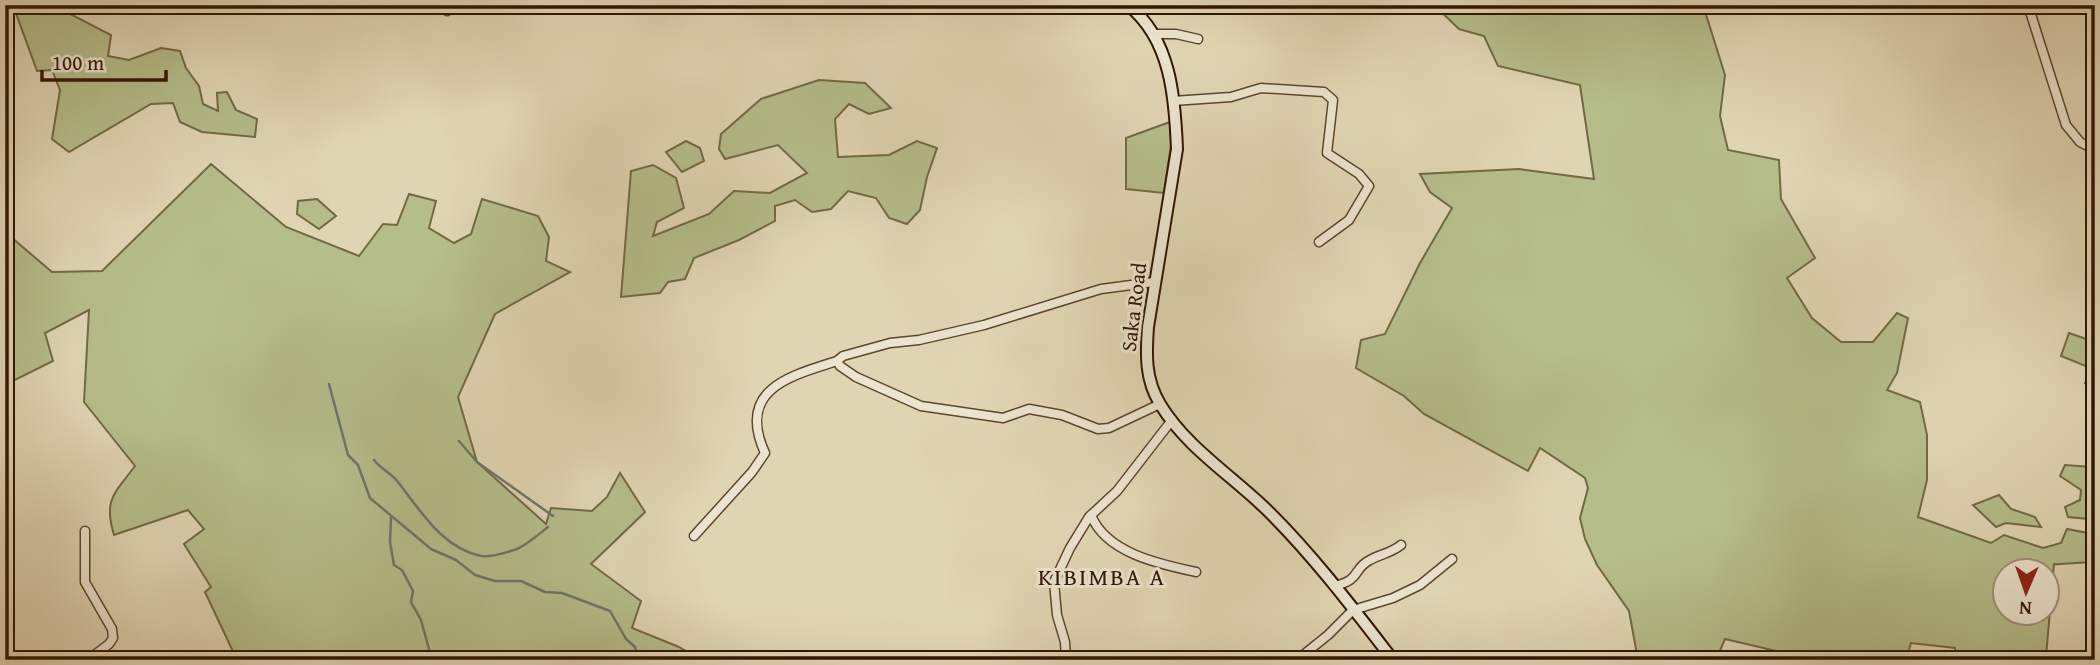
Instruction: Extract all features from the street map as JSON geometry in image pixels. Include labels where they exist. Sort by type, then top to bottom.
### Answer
[{"type":"main road","name":"Saka Road","points":[[1128,5],[1145,21],[1171,77],[1177,149],[1154,282],[1146,355],[1147,375],[1160,404],[1189,440],[1271,514],[1334,586],[1393,660]]},
{"type":"street","points":[[2028,5],[2066,125],[2080,142],[2095,150]]},
{"type":"street","points":[[1152,34],[1176,34],[1198,39]]},
{"type":"street","points":[[1173,101],[1231,97],[1261,89],[1324,92],[1333,100],[1327,153],[1359,174],[1369,186],[1349,220],[1319,242]]},
{"type":"street","points":[[694,536],[752,472],[765,453],[758,422],[761,400],[785,379],[837,361],[843,356],[890,343],[919,340],[984,325],[1101,289],[1154,282]]},
{"type":"street","points":[[837,361],[856,377],[921,406],[1003,418],[1029,409],[1062,415],[1098,429],[1109,428],[1160,404]]},
{"type":"street","points":[[1066,660],[1054,583],[1070,548],[1091,514],[1117,491],[1172,420]]},
{"type":"street","points":[[1091,514],[1097,528],[1122,547],[1148,559],[1196,572]]},
{"type":"street","points":[[85,531],[85,582],[112,629],[113,638],[88,660]]},
{"type":"street","points":[[1334,586],[1350,582],[1366,562],[1391,553],[1401,545]]},
{"type":"street","points":[[1297,660],[1353,610],[1392,598],[1420,585],[1452,559]]},
{"type":"green space","points":[[17,5],[53,5],[111,35],[108,56],[129,60],[161,48],[180,51],[186,68],[199,86],[203,104],[218,111],[217,93],[227,92],[236,110],[257,119],[255,137],[202,132],[180,122],[173,103],[151,104],[69,152],[52,139],[60,90],[52,70],[37,71],[17,16]]},
{"type":"green space","points":[[1434,5],[1486,5],[1488,8],[1493,5],[1703,5],[1725,75],[1720,116],[1728,150],[1779,160],[1781,199],[1815,258],[1787,278],[1812,318],[1841,342],[1873,342],[1897,313],[1908,318],[1897,373],[1887,390],[1920,402],[1927,435],[1927,480],[1918,517],[1991,543],[2004,535],[2043,548],[2061,543],[2067,529],[2088,533],[2089,519],[2068,517],[2065,507],[2080,500],[2081,490],[2060,476],[2065,465],[2092,467],[2095,462],[2095,563],[2062,563],[2062,556],[1992,556],[1992,626],[2049,626],[2046,657],[1956,660],[1955,648],[1911,643],[1906,660],[1866,660],[1866,657],[1817,651],[1776,651],[1725,639],[1716,660],[1638,660],[1629,611],[1597,565],[1585,539],[1580,518],[1588,488],[1585,478],[1540,448],[1528,471],[1424,414],[1404,396],[1356,368],[1361,340],[1385,334],[1420,263],[1452,208],[1430,192],[1420,174],[1519,169],[1594,179],[1580,85],[1498,66],[1484,36],[1459,29]]},
{"type":"green space","points":[[819,80],[865,83],[891,108],[869,114],[849,104],[835,119],[838,157],[889,155],[917,141],[937,148],[920,210],[907,224],[889,218],[876,198],[848,191],[831,209],[812,212],[795,200],[775,206],[775,221],[739,240],[694,258],[685,279],[668,282],[660,293],[621,297],[631,171],[653,165],[676,178],[684,208],[657,222],[653,236],[709,214],[734,191],[770,193],[807,173],[778,145],[725,159],[719,149],[721,134],[761,99]]},
{"type":"green space","points":[[1170,122],[1171,145],[1164,193],[1126,189],[1126,138]]},
{"type":"green space","points":[[686,141],[700,148],[704,161],[682,172],[666,152]]},
{"type":"green space","points":[[211,164],[286,227],[359,256],[383,224],[397,225],[409,194],[436,201],[429,228],[454,243],[471,234],[482,199],[538,216],[549,237],[546,261],[570,272],[495,314],[458,397],[477,462],[546,524],[551,508],[592,511],[607,497],[620,473],[645,512],[591,564],[641,601],[632,628],[679,647],[700,660],[237,660],[205,592],[211,587],[184,544],[204,529],[188,510],[114,535],[110,513],[113,497],[135,466],[84,402],[89,310],[45,333],[53,361],[5,385],[5,232],[52,272],[102,271]]},
{"type":"green space","points":[[317,199],[336,216],[319,229],[297,214],[298,201]]},
{"type":"green space","points":[[2069,333],[2095,342],[2095,387],[2085,383],[2093,369],[2061,356]]},
{"type":"green space","points":[[1999,495],[2011,509],[2035,517],[2041,527],[2006,523],[1996,527],[1973,505]]},
{"type":"waterway","points":[[329,384],[348,455],[358,465],[370,498],[431,549],[456,560],[475,575],[495,581],[521,581],[545,592],[562,593],[610,611],[626,639],[635,647],[637,660]]},
{"type":"waterway","points":[[459,441],[477,462],[553,516]]},
{"type":"waterway","points":[[374,460],[395,479],[443,536],[467,552],[481,556],[509,552],[548,527]]},
{"type":"waterway","points":[[391,517],[390,542],[394,565],[402,570],[413,591],[411,602],[421,620],[432,660]]},
{"type":"district","name":"KIBIMBA A","points":[[1102,577]]}]
